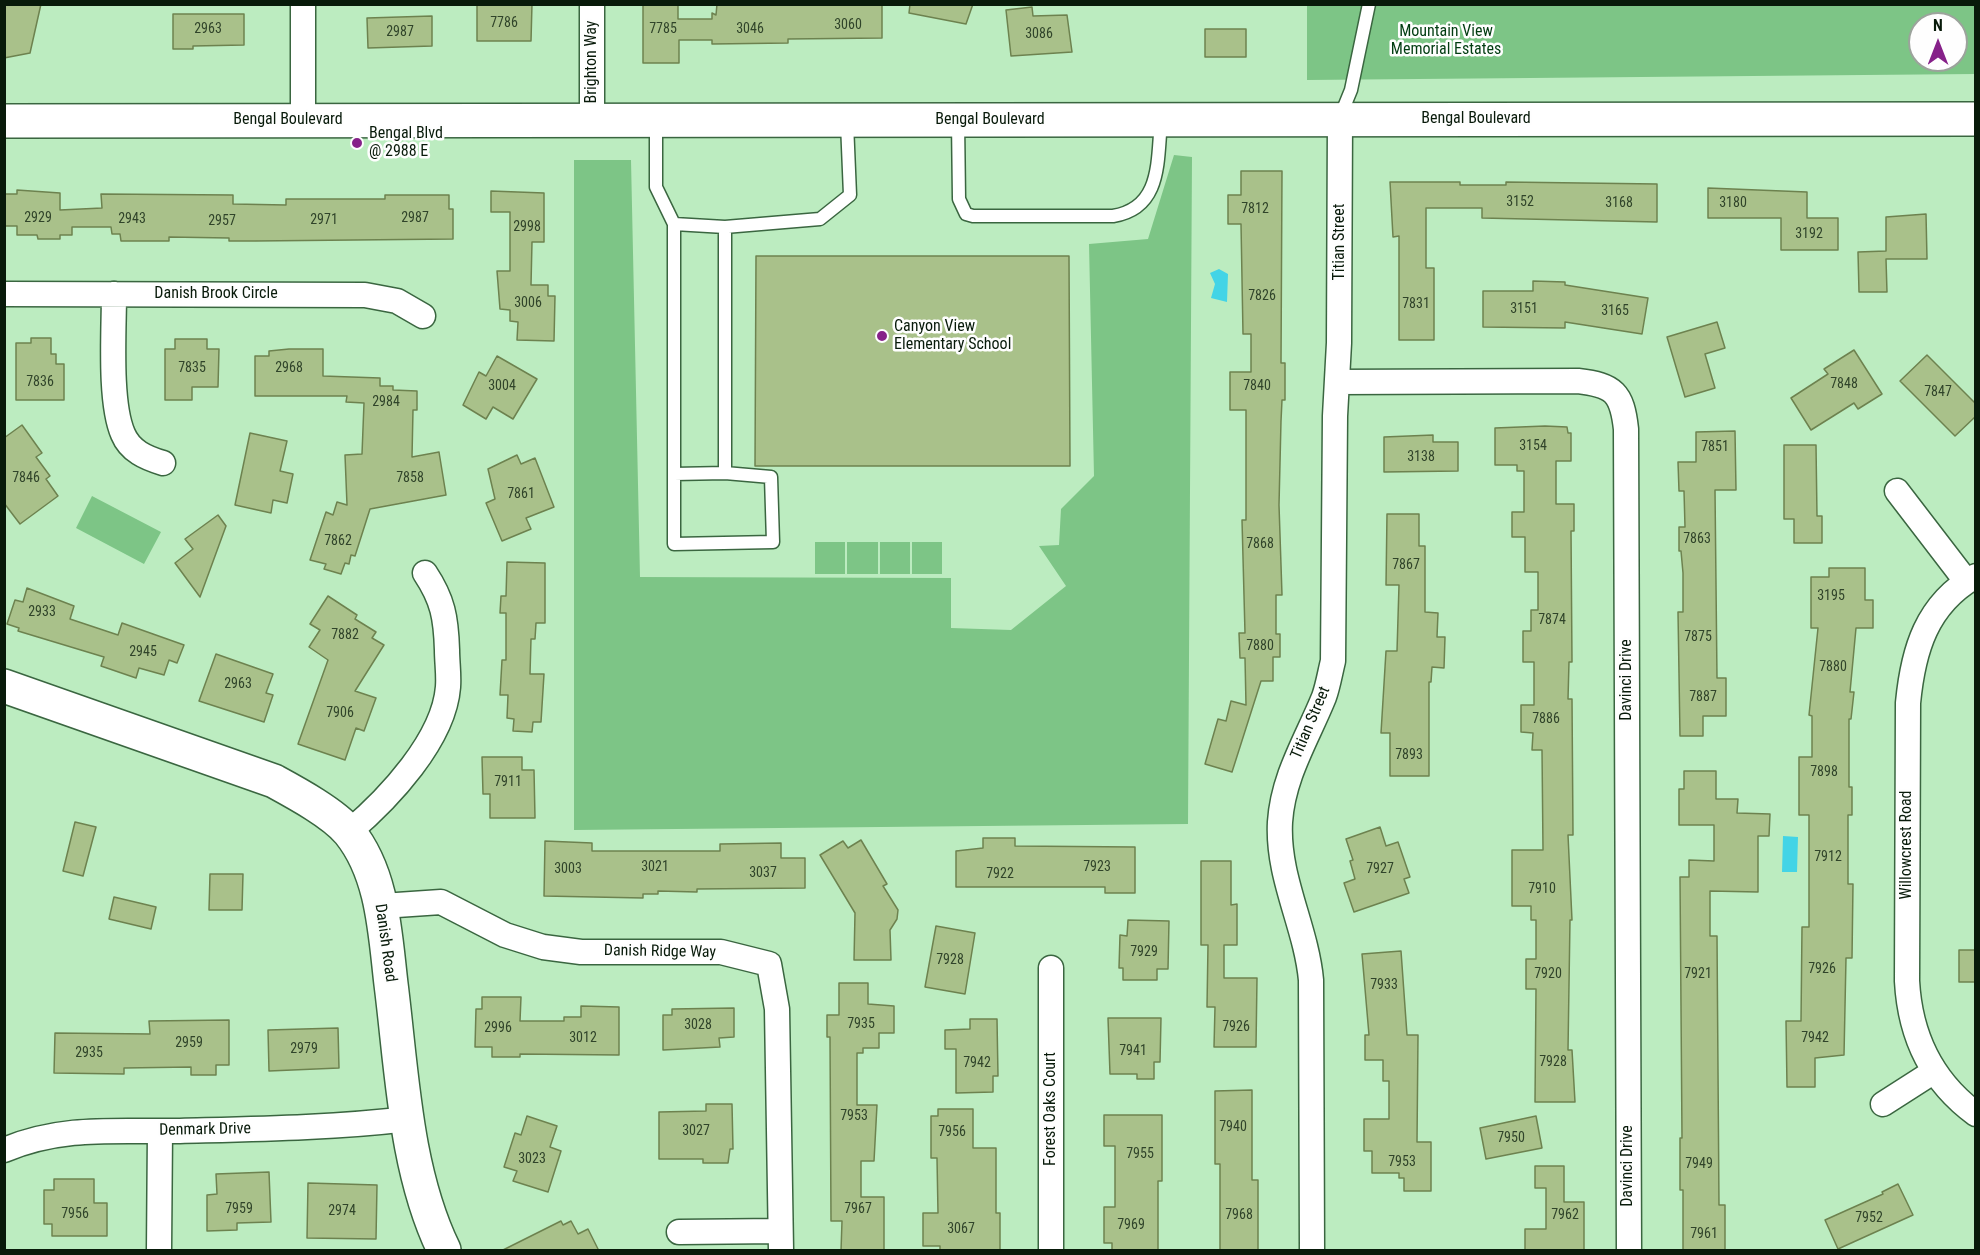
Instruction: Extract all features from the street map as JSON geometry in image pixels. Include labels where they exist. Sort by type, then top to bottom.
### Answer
[{"type":"main road","name":"Bengal Boulevard","points":[[4,121],[1976,118]]},
{"type":"main road","name":"Danish Road","points":[[4,686],[274,781],[306,798],[349,832],[368,868],[382,906],[408,1119],[421,1184],[444,1251]]},
{"type":"street","points":[[303,4],[303,120]]},
{"type":"street","name":"Brighton Way","points":[[592,4],[592,119]]},
{"type":"street","name":"Titian Street","points":[[1312,1251],[1311,980],[1309,957],[1281,861],[1280,823],[1285,788],[1325,694],[1333,661],[1337,382],[1340,331],[1340,118]]},
{"type":"street","name":"Danish Brook Circle","points":[[4,294],[365,295],[397,301],[423,316]]},
{"type":"street","points":[[114,294],[116,408],[123,435],[142,456],[163,463]]},
{"type":"street","name":"Davinci Drive","points":[[1337,382],[1578,381],[1599,384],[1607,388],[1615,393],[1624,407],[1626,429],[1629,1251]]},
{"type":"street","points":[[1897,491],[1971,578]]},
{"type":"street","points":[[349,832],[372,812],[416,760],[434,732],[441,714],[448,688],[446,622],[439,594],[425,573]]},
{"type":"street","name":"Willowcrest Road","points":[[1971,578],[1940,607],[1922,634],[1911,665],[1908,703],[1909,1012],[1933,1072],[1956,1100],[1976,1114]]},
{"type":"street","name":"Danish Ridge Way","points":[[382,906],[441,902],[505,935],[543,947],[581,952],[722,952],[768,964],[777,1009],[780,1241]]},
{"type":"street","name":"Forest Oaks Court","points":[[1051,968],[1051,1251]]},
{"type":"street","points":[[1883,1104],[1933,1072]]},
{"type":"street","name":"Denmark Drive","points":[[4,1150],[52,1134],[93,1130],[295,1128],[408,1119]]},
{"type":"street","points":[[159,1251],[160,1131]]},
{"type":"street","points":[[680,1232],[780,1241]]},
{"type":"lane","points":[[1340,118],[1351,90],[1369,4]]},
{"type":"lane","points":[[674,224],[724,227],[820,219],[850,195],[847,119]]},
{"type":"lane","points":[[958,120],[959,199],[966,214],[1113,216],[1133,211],[1143,203],[1151,189],[1161,119]]},
{"type":"lane","points":[[656,120],[656,187],[674,224],[674,474],[674,544],[773,542],[771,477],[725,473],[674,474]]},
{"type":"lane","points":[[724,227],[725,473]]},
{"type":"green space","name":"Mountain View Memorial Estates","points":[[1307,5],[1975,5],[1975,74],[1307,80]]},
{"type":"green space","points":[[1174,155],[1192,157],[1188,824],[574,830],[574,160],[631,160],[640,577],[951,578],[951,628],[1011,630],[1066,586],[1039,546],[1059,545],[1061,509],[1094,476],[1089,244],[1148,239]]},
{"type":"green space","points":[[92,496],[161,532],[144,564],[76,528]]},
{"type":"green space","points":[[815,542],[845,542],[845,574],[815,574]]},
{"type":"green space","points":[[847,542],[878,542],[878,574],[847,574]]},
{"type":"green space","points":[[880,542],[910,542],[910,574],[880,574]]},
{"type":"green space","points":[[912,542],[942,542],[942,574],[912,574]]},
{"type":"water","points":[[1219,269],[1228,274],[1227,302],[1211,298],[1215,284],[1210,273]]},
{"type":"water","points":[[1783,836],[1798,837],[1797,872],[1782,872]]},
{"type":"building","points":[[4,4],[41,4],[30,53],[4,58]]},
{"type":"building","points":[[477,4],[532,4],[531,41],[477,41]]},
{"type":"building","points":[[643,4],[678,4],[678,19],[712,19],[712,13],[716,15],[717,4],[882,4],[882,38],[788,39],[788,43],[712,44],[712,40],[679,40],[679,63],[643,63]]},
{"type":"building","points":[[910,4],[973,4],[966,24],[909,13]]},
{"type":"building","points":[[1032,7],[1033,16],[1067,15],[1072,52],[1011,56],[1006,10]]},
{"type":"building","points":[[173,14],[244,14],[244,45],[193,46],[193,49],[173,49]]},
{"type":"building","points":[[432,16],[432,46],[368,48],[367,18]]},
{"type":"building","points":[[1205,29],[1246,29],[1246,57],[1205,57]]},
{"type":"building","points":[[1241,171],[1282,171],[1281,363],[1285,363],[1285,400],[1282,400],[1279,505],[1282,595],[1276,595],[1276,634],[1280,634],[1280,657],[1273,657],[1273,681],[1261,681],[1232,772],[1205,764],[1218,719],[1226,721],[1231,701],[1246,705],[1245,658],[1240,658],[1239,633],[1245,633],[1242,520],[1246,520],[1246,410],[1230,410],[1230,372],[1251,372],[1251,334],[1243,334],[1241,224],[1228,224],[1228,195],[1241,195]]},
{"type":"building","points":[[1390,182],[1460,182],[1460,185],[1506,185],[1506,182],[1657,184],[1657,222],[1482,218],[1482,208],[1426,208],[1426,268],[1434,268],[1434,340],[1399,340],[1399,236],[1393,237]]},
{"type":"building","points":[[1708,188],[1807,192],[1807,218],[1838,218],[1838,250],[1781,250],[1781,218],[1708,218]]},
{"type":"building","points":[[17,190],[60,193],[60,210],[102,208],[101,194],[233,195],[233,204],[286,205],[286,199],[385,199],[385,195],[449,195],[449,209],[453,209],[453,239],[229,241],[229,238],[169,237],[169,241],[121,241],[120,234],[112,234],[111,227],[72,227],[72,235],[60,235],[60,239],[38,239],[37,235],[17,235],[17,226],[4,226],[4,194],[17,194]]},
{"type":"building","points":[[491,191],[544,193],[544,242],[532,242],[531,285],[548,285],[548,296],[555,296],[554,341],[517,340],[518,322],[510,321],[510,310],[500,309],[497,271],[510,271],[510,212],[491,212]]},
{"type":"building","points":[[1926,214],[1927,259],[1886,259],[1887,292],[1859,292],[1858,252],[1886,251],[1886,217]]},
{"type":"building","points":[[756,256],[1069,256],[1070,466],[755,466]]},
{"type":"building","points":[[1533,281],[1565,282],[1565,285],[1648,298],[1642,334],[1565,322],[1565,328],[1483,327],[1483,291],[1533,291]]},
{"type":"building","points":[[1717,322],[1725,348],[1705,354],[1715,388],[1685,397],[1667,337]]},
{"type":"building","points":[[31,338],[51,338],[51,354],[56,354],[56,364],[64,364],[64,400],[16,400],[16,343],[31,343]]},
{"type":"building","points":[[175,339],[207,339],[207,349],[219,349],[218,387],[192,387],[192,400],[165,400],[165,349],[175,349]]},
{"type":"building","points":[[323,349],[323,376],[380,378],[380,386],[393,386],[393,390],[417,391],[417,410],[413,410],[412,457],[439,452],[446,495],[370,509],[355,556],[351,555],[349,564],[345,563],[341,574],[324,569],[326,564],[310,560],[326,512],[333,515],[337,502],[347,505],[345,455],[362,454],[364,403],[346,402],[347,396],[255,396],[255,356],[269,356],[269,351]]},
{"type":"building","points":[[1854,350],[1882,394],[1858,409],[1854,403],[1811,430],[1791,398],[1828,374],[1824,369]]},
{"type":"building","points":[[1927,355],[1976,404],[1976,416],[1955,436],[1900,381]]},
{"type":"building","points":[[497,356],[537,379],[513,419],[493,407],[486,419],[463,405],[479,372],[486,376]]},
{"type":"building","points":[[22,425],[42,453],[36,457],[50,476],[46,479],[58,496],[20,524],[4,503],[4,438]]},
{"type":"building","points":[[1567,427],[1568,433],[1571,433],[1571,461],[1556,461],[1556,504],[1574,504],[1574,531],[1571,531],[1572,662],[1569,662],[1568,699],[1572,699],[1573,835],[1568,835],[1572,920],[1570,920],[1568,1050],[1572,1050],[1575,1102],[1535,1102],[1536,989],[1526,989],[1526,959],[1536,959],[1536,920],[1531,920],[1531,906],[1512,906],[1512,850],[1543,850],[1542,750],[1532,750],[1533,733],[1521,732],[1521,705],[1534,705],[1534,662],[1523,662],[1523,631],[1531,631],[1531,610],[1538,610],[1538,572],[1525,572],[1525,537],[1512,537],[1512,512],[1524,512],[1524,471],[1517,471],[1517,465],[1495,465],[1495,428]]},
{"type":"building","points":[[1735,431],[1736,490],[1715,490],[1717,678],[1726,678],[1726,716],[1703,716],[1703,736],[1680,736],[1678,612],[1683,612],[1683,573],[1681,551],[1679,551],[1679,527],[1685,527],[1684,491],[1679,491],[1678,462],[1696,462],[1696,432]]},
{"type":"building","points":[[250,433],[287,441],[280,471],[293,474],[287,503],[273,500],[271,513],[235,505]]},
{"type":"building","points":[[1433,435],[1433,442],[1458,442],[1458,471],[1384,472],[1384,437]]},
{"type":"building","points":[[1784,445],[1816,445],[1817,516],[1822,516],[1822,543],[1794,543],[1794,519],[1784,519]]},
{"type":"building","points":[[517,455],[521,464],[535,458],[554,507],[526,518],[531,529],[502,541],[486,503],[495,499],[488,469]]},
{"type":"building","points":[[1387,514],[1419,514],[1419,546],[1425,546],[1425,612],[1438,613],[1437,637],[1445,637],[1444,668],[1432,667],[1431,682],[1429,682],[1429,776],[1390,776],[1390,733],[1381,733],[1386,651],[1397,651],[1399,585],[1386,585]]},
{"type":"building","points":[[218,515],[226,526],[200,597],[175,563],[193,549],[185,539]]},
{"type":"building","points":[[507,562],[545,563],[545,623],[536,623],[535,639],[531,639],[530,674],[544,674],[541,722],[533,722],[532,732],[513,731],[514,719],[507,718],[508,695],[500,695],[502,660],[506,660],[506,613],[500,613],[501,596],[506,596]]},
{"type":"building","points":[[1829,568],[1865,568],[1865,600],[1873,600],[1873,628],[1856,628],[1850,692],[1854,692],[1851,719],[1849,719],[1849,787],[1852,787],[1852,815],[1848,815],[1848,884],[1853,884],[1852,958],[1846,958],[1844,1055],[1815,1058],[1815,1087],[1787,1087],[1786,1021],[1801,1021],[1802,927],[1809,927],[1809,815],[1799,815],[1799,757],[1812,757],[1812,716],[1809,715],[1818,628],[1811,628],[1811,577],[1829,577]]},
{"type":"building","points":[[27,588],[74,606],[70,619],[118,635],[122,623],[184,645],[177,663],[169,660],[164,675],[139,668],[136,678],[101,666],[104,657],[18,631],[19,628],[7,624],[15,600],[23,602]]},
{"type":"building","points":[[328,596],[357,615],[355,619],[376,632],[372,638],[384,645],[355,691],[376,698],[364,731],[356,728],[345,760],[298,744],[328,660],[309,647],[320,630],[310,624]]},
{"type":"building","points":[[216,654],[273,674],[266,693],[273,695],[264,722],[199,701]]},
{"type":"building","points":[[482,757],[522,757],[522,770],[534,770],[535,818],[490,818],[490,794],[483,794]]},
{"type":"building","points":[[1684,771],[1716,771],[1716,799],[1738,799],[1737,813],[1770,814],[1769,836],[1758,836],[1758,892],[1710,891],[1710,936],[1717,936],[1719,1205],[1725,1205],[1725,1251],[1683,1251],[1683,1190],[1680,1190],[1680,1138],[1682,1138],[1680,877],[1689,877],[1689,860],[1714,861],[1714,825],[1679,825],[1679,789],[1684,789]]},
{"type":"building","points":[[75,822],[96,827],[83,876],[63,871]]},
{"type":"building","points":[[1380,827],[1386,846],[1398,842],[1410,877],[1404,879],[1409,893],[1354,912],[1344,883],[1355,879],[1350,861],[1353,860],[1346,839]]},
{"type":"building","points":[[983,838],[1015,838],[1015,846],[1135,847],[1135,893],[1105,893],[1105,887],[956,887],[956,851],[983,848]]},
{"type":"building","points":[[861,840],[887,884],[883,886],[898,910],[897,919],[890,930],[891,960],[854,960],[855,913],[820,855],[843,841],[848,848]]},
{"type":"building","points":[[545,841],[592,843],[592,851],[720,851],[720,844],[781,843],[781,858],[805,858],[805,888],[658,891],[658,894],[643,894],[643,898],[544,896]]},
{"type":"building","points":[[1201,861],[1231,861],[1231,905],[1237,904],[1237,945],[1224,945],[1224,978],[1257,978],[1256,1047],[1214,1047],[1215,1007],[1207,1007],[1208,945],[1201,945]]},
{"type":"building","points":[[210,874],[243,874],[242,910],[209,910]]},
{"type":"building","points":[[114,897],[156,907],[151,929],[109,919]]},
{"type":"building","points":[[1128,920],[1169,921],[1168,969],[1157,969],[1157,980],[1123,980],[1123,968],[1119,968],[1120,935],[1127,936]]},
{"type":"building","points":[[936,926],[975,933],[965,994],[925,987]]},
{"type":"building","points":[[1959,950],[1976,950],[1976,982],[1959,982]]},
{"type":"building","points":[[1401,951],[1407,1035],[1418,1035],[1417,1142],[1431,1142],[1431,1191],[1404,1191],[1404,1178],[1399,1178],[1399,1173],[1372,1173],[1372,1151],[1364,1151],[1364,1119],[1389,1119],[1389,1081],[1383,1081],[1383,1060],[1365,1060],[1365,1035],[1369,1035],[1362,954]]},
{"type":"building","points":[[839,983],[868,983],[868,1004],[894,1006],[894,1033],[879,1033],[879,1048],[863,1048],[863,1053],[857,1053],[857,1105],[877,1105],[874,1161],[861,1161],[861,1197],[884,1197],[884,1251],[841,1251],[842,1221],[831,1221],[830,1037],[827,1037],[827,1015],[839,1015]]},
{"type":"building","points":[[482,997],[521,997],[520,1021],[564,1021],[564,1017],[581,1017],[581,1006],[619,1007],[619,1055],[520,1054],[520,1057],[492,1057],[492,1047],[475,1047],[476,1009],[482,1009]]},
{"type":"building","points":[[734,1008],[734,1037],[719,1038],[720,1047],[663,1050],[663,1015],[672,1015],[672,1009]]},
{"type":"building","points":[[1108,1018],[1161,1018],[1160,1062],[1154,1062],[1154,1079],[1137,1079],[1137,1074],[1110,1074]]},
{"type":"building","points":[[970,1019],[997,1019],[998,1076],[993,1076],[993,1092],[956,1093],[956,1049],[945,1049],[945,1030],[970,1029]]},
{"type":"building","points":[[229,1020],[229,1065],[216,1065],[216,1075],[191,1075],[191,1067],[124,1068],[124,1074],[54,1073],[55,1033],[150,1034],[149,1021]]},
{"type":"building","points":[[338,1028],[339,1068],[269,1071],[268,1030]]},
{"type":"building","points":[[1252,1090],[1252,1180],[1258,1180],[1258,1251],[1220,1251],[1220,1164],[1215,1164],[1215,1091]]},
{"type":"building","points":[[706,1104],[732,1104],[733,1149],[730,1149],[728,1163],[703,1163],[703,1159],[659,1159],[659,1112],[706,1111]]},
{"type":"building","points":[[938,1109],[973,1109],[973,1148],[996,1148],[996,1213],[1000,1213],[1000,1251],[940,1250],[940,1246],[923,1246],[923,1213],[938,1213],[937,1158],[931,1158],[931,1116],[938,1116]]},
{"type":"building","points":[[1104,1115],[1162,1115],[1162,1181],[1158,1181],[1158,1251],[1112,1251],[1112,1243],[1104,1243],[1104,1207],[1115,1207],[1115,1146],[1104,1146]]},
{"type":"building","points":[[527,1116],[557,1126],[550,1147],[561,1151],[548,1192],[513,1181],[517,1171],[504,1167],[515,1133],[521,1135]]},
{"type":"building","points":[[1536,1116],[1542,1148],[1486,1159],[1480,1128]]},
{"type":"building","points":[[1535,1166],[1564,1166],[1564,1202],[1584,1202],[1584,1251],[1525,1251],[1525,1229],[1546,1229],[1546,1188],[1535,1188]]},
{"type":"building","points":[[269,1172],[271,1222],[237,1223],[237,1230],[207,1231],[207,1195],[217,1194],[216,1174]]},
{"type":"building","points":[[54,1179],[94,1179],[94,1203],[107,1203],[107,1236],[52,1236],[52,1224],[44,1224],[44,1190],[54,1190]]},
{"type":"building","points":[[308,1183],[377,1185],[376,1239],[307,1238]]},
{"type":"building","points":[[1898,1184],[1913,1215],[1838,1249],[1825,1220],[1883,1194],[1882,1192]]},
{"type":"building","points":[[561,1221],[563,1225],[571,1221],[578,1234],[588,1229],[599,1251],[501,1251]]},
{"type":"place","name":"Bengal Blvd @ 2988 E","points":[[357,143]]},
{"type":"place","name":"Canyon View Elementary School","points":[[882,336]]}]
